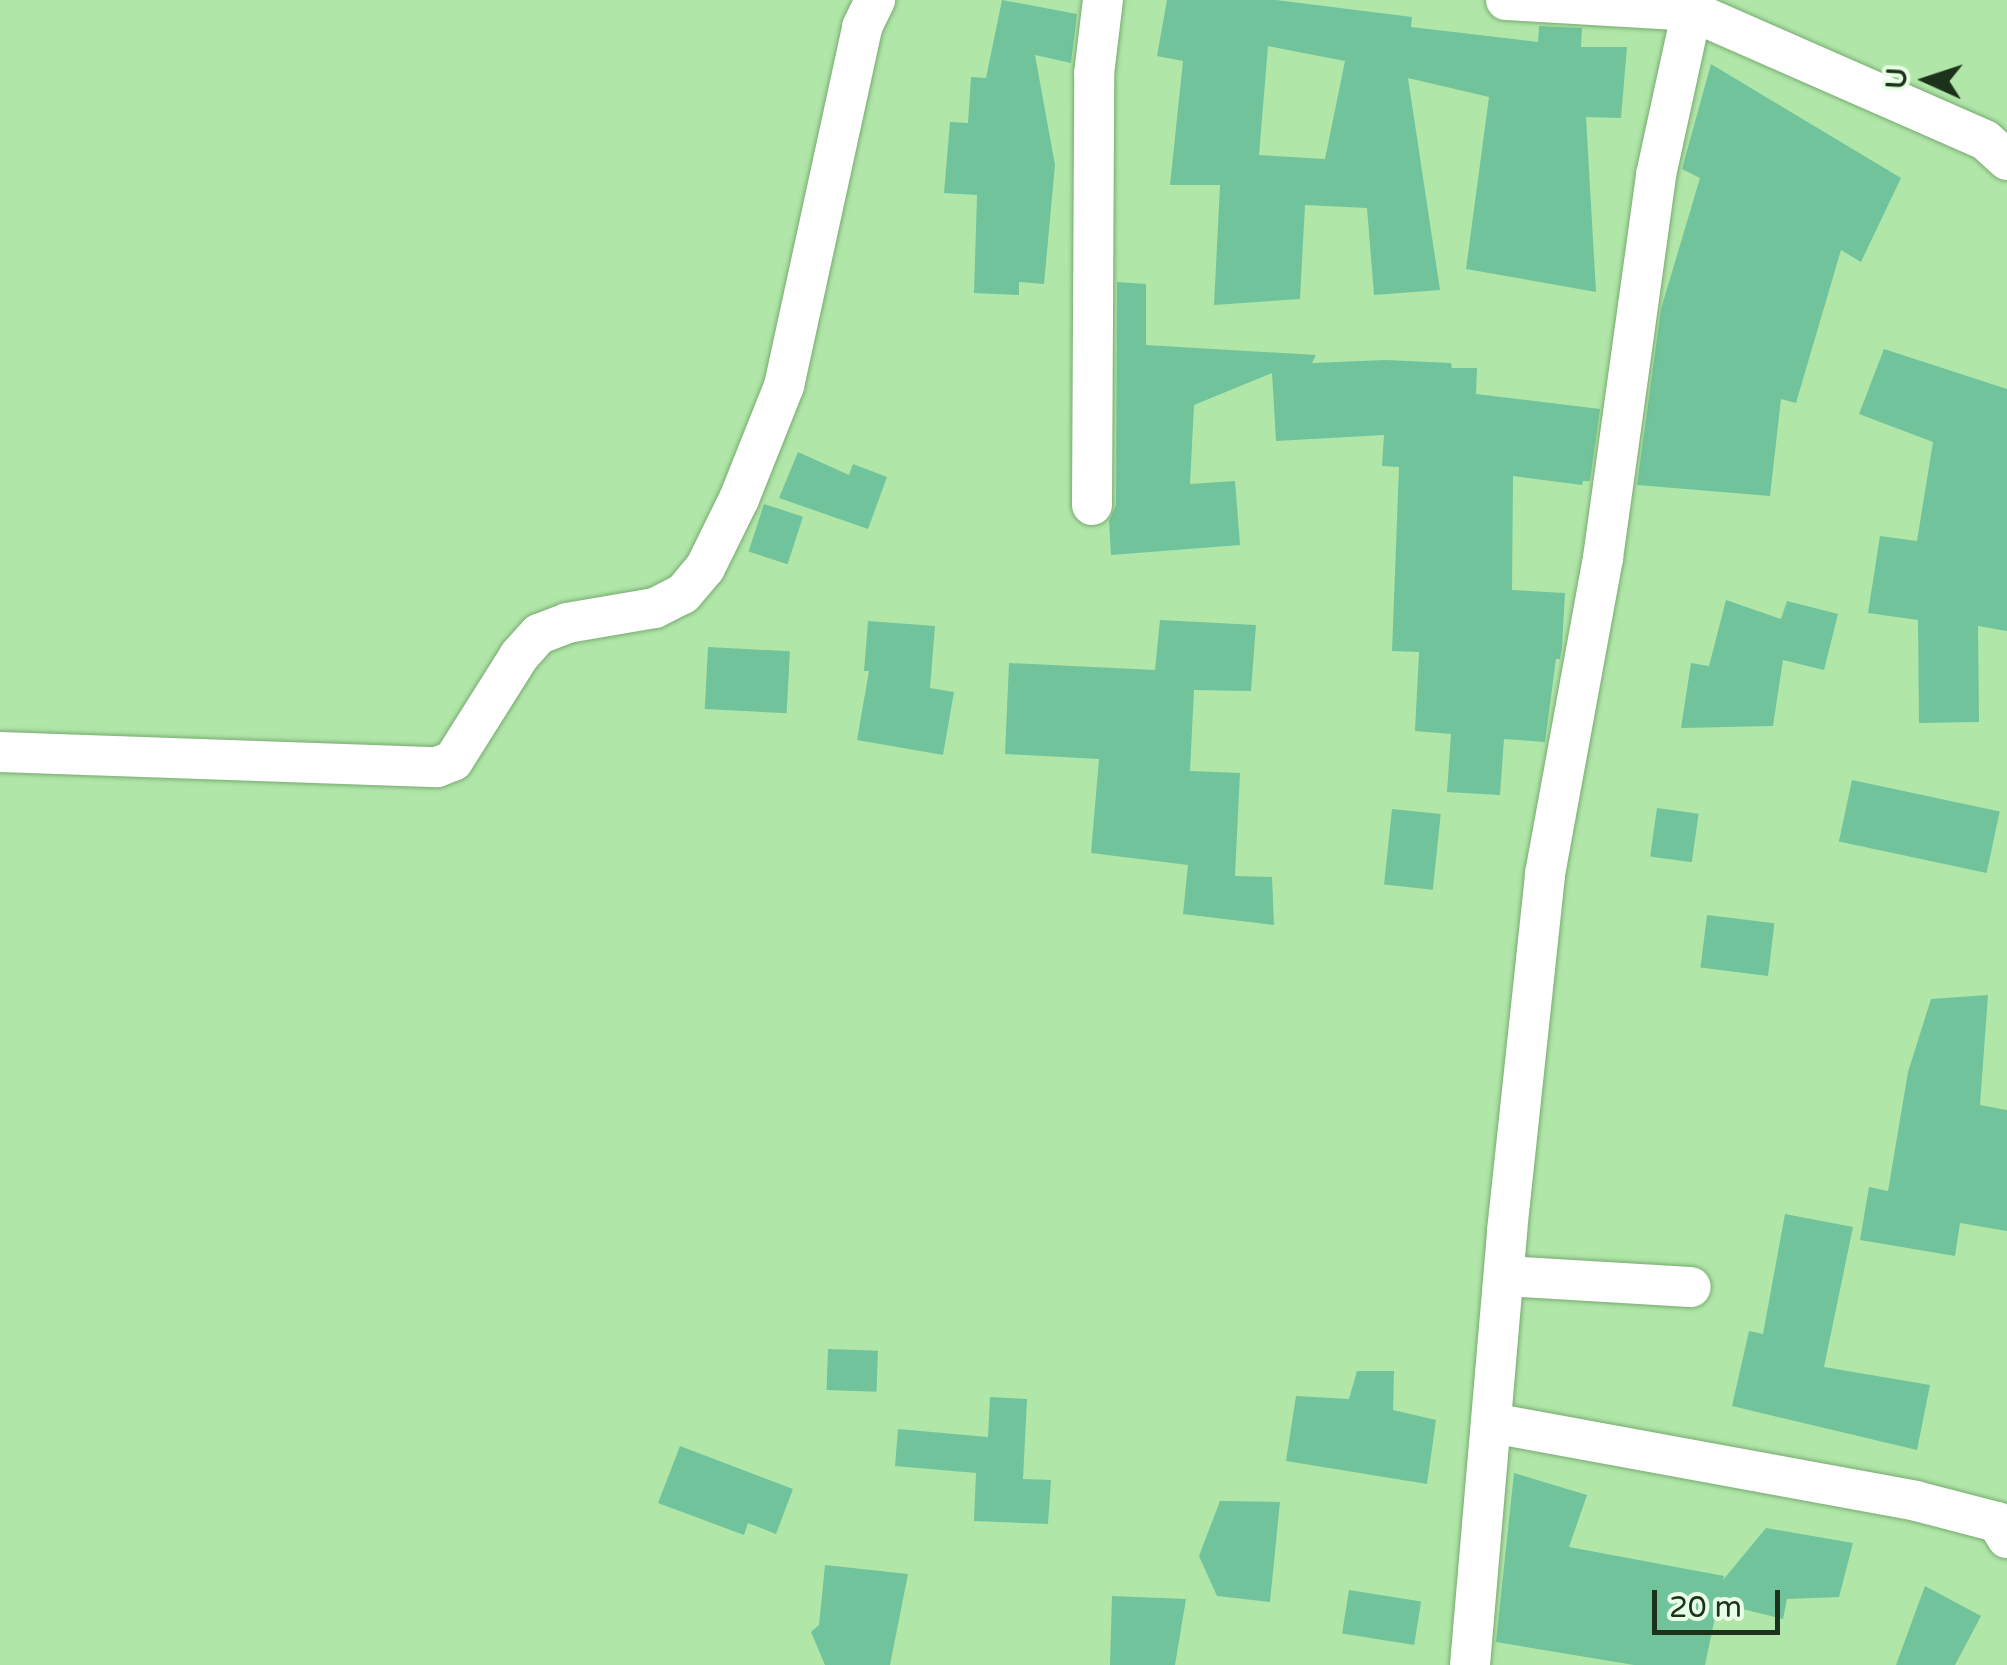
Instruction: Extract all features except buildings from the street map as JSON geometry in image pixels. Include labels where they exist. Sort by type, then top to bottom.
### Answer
[{"type":"street","points":[[0,752],[437,767],[453,760],[519,656],[539,634],[567,623],[655,608],[683,594],[705,568],[731,516],[784,386],[862,27],[875,0]]},
{"type":"street","points":[[1092,505],[1094,74],[1102,0]]},
{"type":"street","points":[[1506,0],[1692,6],[1985,140],[2007,160]]},
{"type":"street","points":[[1470,1665],[1545,874],[1603,558],[1656,175],[1692,6]]},
{"type":"street","points":[[1504,1276],[1691,1287]]},
{"type":"street","points":[[1492,1423],[1916,1501],[1997,1522],[2007,1538]]}]
